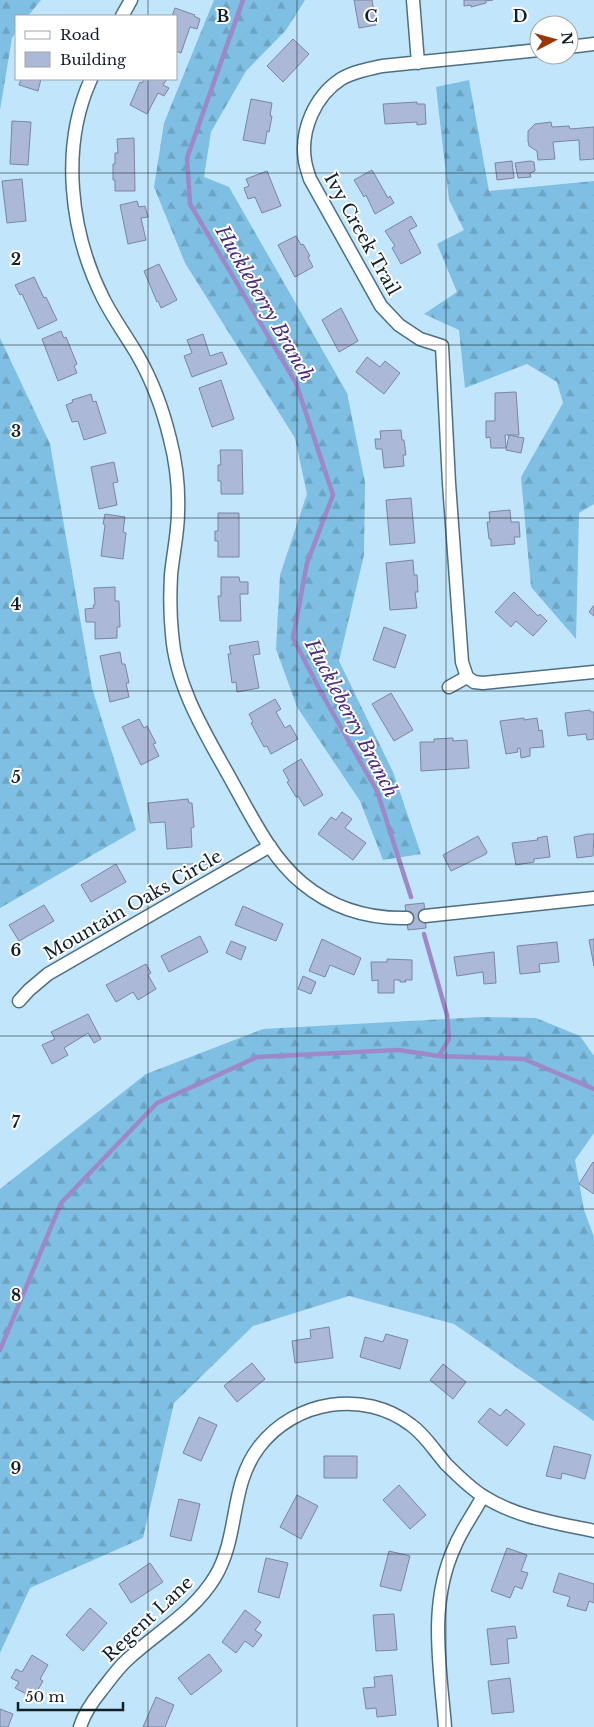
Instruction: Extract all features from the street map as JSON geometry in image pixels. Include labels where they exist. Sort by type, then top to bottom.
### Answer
[{"type":"street","points":[[123,15],[131,0]]},
{"type":"street","points":[[414,0],[418,63],[529,51]]},
{"type":"street","points":[[579,46],[594,44]]},
{"type":"street","name":"Ivy Creek Trail","points":[[418,63],[363,70],[341,79],[326,92],[314,109],[307,126],[304,142],[305,161],[310,179],[381,306],[399,325],[420,339],[442,346],[449,483],[462,662],[467,677]]},
{"type":"street","points":[[91,80],[78,118],[73,150],[73,183],[76,214],[82,245],[91,274],[104,301],[150,378],[172,448],[177,479],[178,511],[171,575],[172,637],[179,671],[189,702],[282,865],[302,883],[331,903],[370,916],[406,918]]},
{"type":"street","points":[[449,687],[467,677],[474,682],[483,683],[594,672]]},
{"type":"street","name":"Mountain Oaks Circle","points":[[19,1002],[29,990],[48,974],[270,846]]},
{"type":"street","points":[[425,916],[594,898]]},
{"type":"street","name":"Regent Lane","points":[[80,1727],[95,1698],[127,1660],[186,1613],[211,1583],[228,1549],[240,1483],[248,1464],[259,1446],[273,1431],[305,1411],[339,1403],[373,1406],[390,1413],[410,1424],[424,1436],[447,1464],[483,1496],[514,1511],[594,1531]]},
{"type":"street","points":[[445,1727],[438,1607],[448,1563],[455,1545],[483,1496]]},
{"type":"green space","points":[[0,0],[41,0],[29,15],[15,15],[15,34],[12,38],[0,110]]},
{"type":"green space","points":[[214,0],[305,0],[286,30],[246,71],[211,132],[204,177],[229,187],[347,393],[365,482],[364,555],[339,661],[393,772],[421,854],[383,860],[360,801],[297,707],[276,649],[280,575],[307,494],[295,438],[185,263],[154,187],[164,123]]},
{"type":"green space","points":[[469,80],[489,191],[594,181],[594,504],[579,513],[576,639],[531,587],[521,477],[563,403],[557,382],[527,364],[465,388],[459,330],[424,314],[457,292],[437,244],[464,230],[449,200],[436,87]]},
{"type":"green space","points":[[0,338],[50,444],[92,688],[136,830],[0,908]]},
{"type":"green space","points":[[482,1017],[536,1018],[580,1036],[594,1056],[594,1133],[575,1160],[584,1210],[594,1237],[594,1421],[454,1324],[349,1296],[253,1326],[174,1403],[143,1538],[30,1588],[0,1653],[0,1189],[146,1074],[263,1029]]},
{"type":"building","points":[[354,0],[372,0],[376,25],[359,28]]},
{"type":"building","points":[[464,0],[493,0],[471,7],[471,5],[464,6]]},
{"type":"building","points":[[175,8],[195,15],[200,19],[197,29],[190,27],[181,53],[178,52],[178,15],[172,15]]},
{"type":"building","points":[[293,39],[309,54],[283,82],[267,66]]},
{"type":"building","points":[[21,80],[41,80],[38,91],[19,85]]},
{"type":"building","points":[[144,80],[166,80],[163,85],[169,88],[164,96],[158,93],[147,114],[130,105],[140,82],[142,83]]},
{"type":"building","points":[[251,99],[272,103],[270,116],[272,116],[265,144],[243,140]]},
{"type":"building","points":[[417,102],[417,104],[425,104],[426,124],[417,125],[417,122],[385,124],[383,104]]},
{"type":"building","points":[[12,121],[31,122],[28,165],[10,164]]},
{"type":"building","points":[[551,122],[552,127],[569,126],[570,129],[594,127],[594,159],[580,160],[579,140],[553,142],[555,159],[538,160],[537,151],[529,146],[528,131],[535,124]]},
{"type":"building","points":[[134,138],[135,191],[115,191],[113,164],[115,164],[115,153],[118,153],[117,139]]},
{"type":"building","points":[[512,161],[514,178],[497,180],[495,163]]},
{"type":"building","points":[[534,162],[535,171],[530,173],[531,177],[518,178],[515,163]]},
{"type":"building","points":[[372,170],[388,198],[390,196],[394,203],[375,214],[366,195],[364,197],[354,180]]},
{"type":"building","points":[[267,171],[281,206],[262,213],[255,197],[248,199],[244,188],[249,186],[246,179]]},
{"type":"building","points":[[22,179],[26,221],[7,223],[2,181]]},
{"type":"building","points":[[137,201],[139,207],[145,206],[148,217],[141,218],[146,240],[128,244],[120,205]]},
{"type":"building","points":[[411,216],[417,226],[409,230],[421,253],[401,264],[392,248],[395,246],[385,231]]},
{"type":"building","points":[[296,236],[310,256],[308,257],[313,267],[295,277],[278,245]]},
{"type":"building","points":[[159,264],[177,300],[161,308],[144,271]]},
{"type":"building","points":[[34,277],[57,320],[38,329],[22,294],[20,295],[15,285]]},
{"type":"building","points":[[341,308],[358,341],[339,352],[322,320]]},
{"type":"building","points":[[61,331],[64,338],[66,337],[77,364],[74,366],[77,373],[58,381],[42,339]]},
{"type":"building","points":[[203,334],[210,356],[222,352],[227,364],[192,377],[184,356],[192,353],[187,340]]},
{"type":"building","points":[[367,357],[380,367],[385,361],[400,373],[384,394],[356,372]]},
{"type":"building","points":[[221,380],[234,419],[212,427],[199,388]]},
{"type":"building","points":[[516,392],[519,435],[505,435],[506,448],[491,448],[490,437],[486,438],[486,421],[495,421],[495,393]]},
{"type":"building","points":[[91,394],[93,402],[96,401],[106,433],[84,440],[78,421],[72,422],[66,405],[73,402],[72,400]]},
{"type":"building","points":[[401,430],[406,455],[403,455],[404,466],[384,468],[382,449],[376,449],[375,439],[381,439],[380,431]]},
{"type":"building","points":[[509,435],[524,438],[521,453],[506,450]]},
{"type":"building","points":[[220,450],[242,450],[243,494],[221,494],[221,481],[218,481],[218,465],[221,465]]},
{"type":"building","points":[[114,462],[118,482],[113,483],[117,505],[99,509],[91,467]]},
{"type":"building","points":[[411,498],[415,543],[390,545],[386,500]]},
{"type":"building","points":[[510,510],[511,522],[519,522],[520,537],[514,537],[515,544],[491,546],[487,522],[490,522],[489,512]]},
{"type":"building","points":[[218,513],[239,513],[239,557],[218,557],[218,541],[215,541],[215,531],[218,531]]},
{"type":"building","points":[[105,514],[125,517],[123,532],[126,533],[123,559],[101,556]]},
{"type":"building","points":[[413,560],[414,575],[417,575],[418,592],[415,592],[417,608],[390,610],[386,563]]},
{"type":"building","points":[[221,577],[239,577],[240,582],[248,582],[248,594],[240,594],[241,621],[220,621],[218,596],[221,596]]},
{"type":"building","points":[[115,587],[115,601],[119,601],[120,627],[117,627],[117,638],[95,639],[95,622],[86,622],[85,609],[94,608],[94,588]]},
{"type":"building","points":[[514,592],[538,616],[540,614],[547,621],[533,636],[516,621],[511,627],[495,612]]},
{"type":"building","points":[[594,605],[594,616],[589,612]]},
{"type":"building","points":[[384,627],[406,635],[395,668],[373,660]]},
{"type":"building","points":[[258,641],[260,654],[253,655],[259,688],[237,692],[236,682],[232,683],[228,654],[231,654],[229,646]]},
{"type":"building","points":[[120,652],[129,683],[126,683],[129,697],[110,702],[100,656]]},
{"type":"building","points":[[391,693],[413,730],[394,741],[372,704]]},
{"type":"building","points":[[275,699],[281,709],[276,712],[285,728],[290,725],[298,739],[271,754],[267,746],[264,747],[251,723],[253,722],[249,714]]},
{"type":"building","points":[[590,710],[594,712],[594,739],[587,740],[586,734],[568,736],[565,713]]},
{"type":"building","points":[[524,718],[524,720],[537,718],[539,731],[542,730],[544,747],[530,748],[530,756],[521,758],[520,748],[517,749],[518,752],[506,754],[500,721]]},
{"type":"building","points":[[139,719],[144,728],[147,726],[156,743],[153,744],[159,756],[141,765],[122,727]]},
{"type":"building","points":[[453,738],[453,741],[467,740],[469,768],[421,771],[420,742],[434,742],[434,739]]},
{"type":"building","points":[[301,759],[323,795],[304,806],[287,782],[289,781],[283,770]]},
{"type":"building","points":[[188,799],[189,803],[192,803],[194,827],[191,828],[192,847],[167,849],[165,822],[150,823],[148,803]]},
{"type":"building","points":[[342,812],[352,819],[345,828],[366,843],[353,860],[318,834],[331,817],[336,820]]},
{"type":"building","points":[[594,834],[593,856],[577,858],[574,837]]},
{"type":"building","points":[[478,836],[487,852],[486,854],[451,871],[443,855]]},
{"type":"building","points":[[547,836],[550,857],[534,859],[534,862],[516,865],[512,843],[538,840],[537,838]]},
{"type":"building","points":[[116,864],[126,882],[91,902],[81,885]]},
{"type":"building","points":[[424,903],[426,928],[408,930],[405,905]]},
{"type":"building","points":[[44,905],[54,921],[19,941],[9,925]]},
{"type":"building","points":[[243,906],[283,924],[276,941],[235,925]]},
{"type":"building","points":[[200,936],[208,952],[169,972],[161,956]]},
{"type":"building","points":[[322,939],[361,958],[354,975],[330,965],[325,977],[309,971]]},
{"type":"building","points":[[594,939],[594,966],[589,940]]},
{"type":"building","points":[[231,941],[246,947],[241,960],[226,953]]},
{"type":"building","points":[[557,942],[559,962],[539,964],[540,972],[520,974],[517,946]]},
{"type":"building","points":[[494,952],[496,983],[484,984],[483,972],[457,976],[454,957]]},
{"type":"building","points":[[387,959],[412,960],[412,980],[400,982],[400,980],[394,980],[394,993],[378,993],[378,980],[372,981],[371,962],[387,962]]},
{"type":"building","points":[[146,964],[151,973],[148,975],[156,989],[138,1000],[133,992],[116,1002],[106,985]]},
{"type":"building","points":[[303,976],[316,982],[311,994],[298,989]]},
{"type":"building","points":[[88,1014],[101,1039],[94,1043],[88,1033],[64,1048],[68,1055],[52,1064],[42,1045],[55,1039],[51,1032]]},
{"type":"building","points":[[594,1163],[594,1194],[579,1184]]},
{"type":"building","points":[[329,1327],[333,1358],[295,1363],[292,1341],[311,1338],[310,1330]]},
{"type":"building","points":[[386,1334],[408,1340],[400,1369],[360,1357],[365,1337],[383,1342]]},
{"type":"building","points":[[252,1363],[265,1379],[237,1402],[224,1386]]},
{"type":"building","points":[[443,1364],[466,1382],[453,1399],[430,1380]]},
{"type":"building","points":[[490,1408],[500,1416],[506,1409],[525,1424],[507,1446],[478,1422]]},
{"type":"building","points":[[199,1417],[217,1425],[201,1461],[183,1453]]},
{"type":"building","points":[[554,1446],[591,1455],[585,1479],[562,1473],[561,1479],[546,1476]]},
{"type":"building","points":[[324,1456],[357,1456],[357,1478],[324,1478]]},
{"type":"building","points":[[399,1485],[426,1515],[410,1529],[383,1500]]},
{"type":"building","points":[[297,1495],[318,1506],[301,1539],[280,1527]]},
{"type":"building","points":[[179,1499],[200,1504],[191,1541],[170,1536]]},
{"type":"building","points":[[507,1548],[527,1555],[521,1571],[528,1573],[522,1589],[515,1586],[510,1598],[491,1591]]},
{"type":"building","points":[[389,1551],[410,1556],[401,1591],[380,1586]]},
{"type":"building","points":[[266,1558],[288,1563],[279,1598],[258,1592]]},
{"type":"building","points":[[150,1563],[163,1582],[131,1603],[119,1584]]},
{"type":"building","points":[[559,1573],[594,1584],[594,1603],[589,1601],[586,1611],[567,1606],[570,1597],[553,1592]]},
{"type":"building","points":[[90,1608],[107,1623],[83,1651],[66,1635]]},
{"type":"building","points":[[245,1610],[261,1622],[255,1630],[262,1635],[253,1647],[245,1641],[236,1653],[222,1642]]},
{"type":"building","points":[[394,1614],[397,1650],[376,1651],[373,1615]]},
{"type":"building","points":[[515,1626],[517,1638],[507,1639],[509,1663],[491,1665],[487,1629]]},
{"type":"building","points":[[209,1654],[222,1671],[191,1695],[178,1678]]},
{"type":"building","points":[[32,1655],[48,1665],[40,1679],[43,1681],[35,1695],[32,1693],[30,1696],[15,1688],[19,1682],[11,1678],[16,1669],[22,1672]]},
{"type":"building","points":[[392,1675],[396,1715],[377,1717],[376,1708],[366,1709],[363,1688],[375,1687],[374,1677]]},
{"type":"building","points":[[510,1678],[514,1712],[492,1714],[488,1681]]},
{"type":"building","points":[[156,1697],[174,1705],[165,1727],[143,1727]]},
{"type":"building","points":[[0,1709],[13,1714],[8,1727],[0,1727]]},
{"type":"waterway","name":"Huckleberry Branch","points":[[243,0],[187,158],[190,204],[296,383],[333,495],[307,563],[293,638],[322,694],[377,791],[411,897]]},
{"type":"waterway","name":"Huckleberry Branch","points":[[424,934],[447,1015],[449,1039],[439,1056]]},
{"type":"waterway","name":"Huckleberry Branch","points":[[0,1350],[61,1203],[157,1103],[257,1057],[398,1050],[439,1056],[524,1059],[594,1089]]}]
